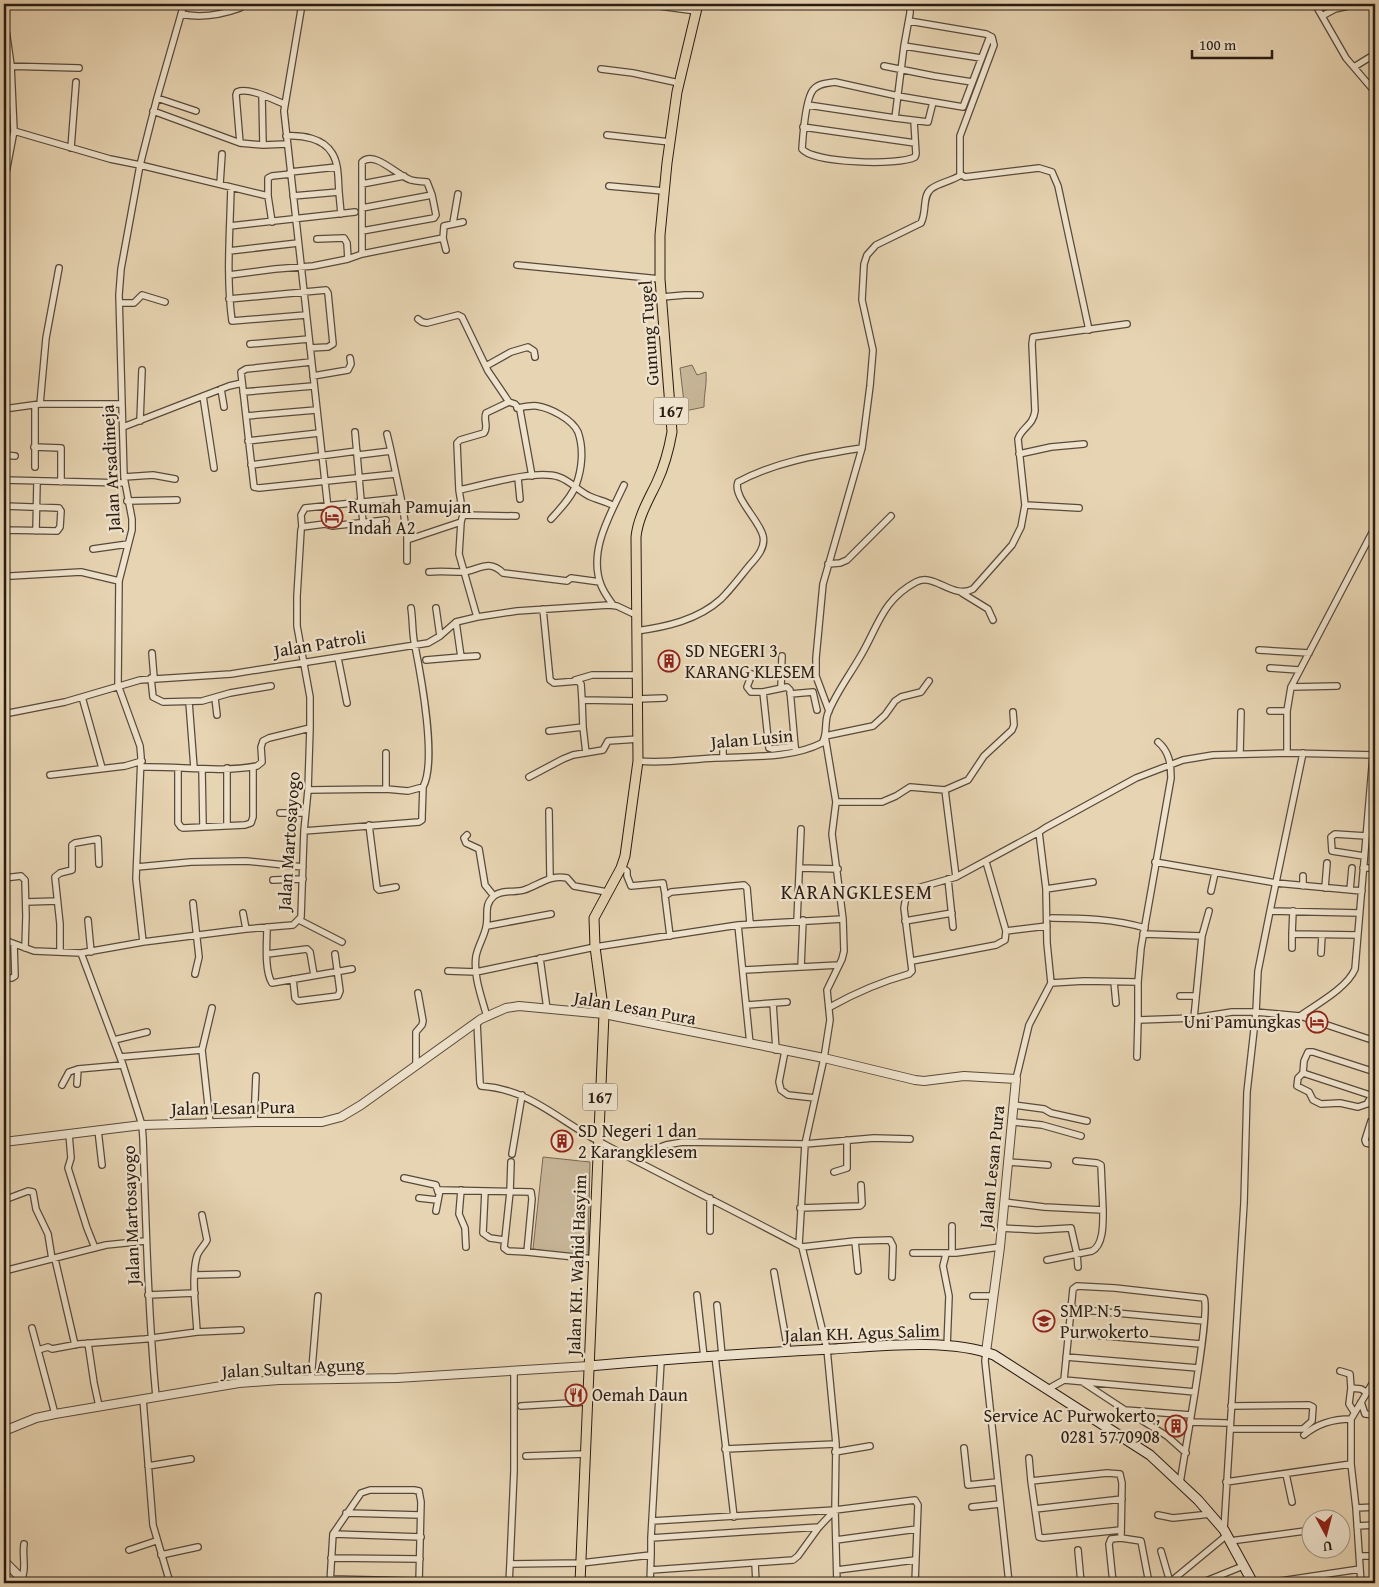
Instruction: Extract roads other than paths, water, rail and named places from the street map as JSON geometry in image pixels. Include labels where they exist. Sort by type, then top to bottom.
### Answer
[{"type":"main road","name":"Gunung Tugel","points":[[628,836],[639,739],[636,675],[636,532],[640,518],[658,480],[672,432],[660,279],[660,235],[670,142],[679,83],[697,7]]},
{"type":"main road","name":"Jalan KH. Wahid Hasyim","points":[[580,1583],[604,1014],[595,947],[594,918],[621,867],[628,836]]},
{"type":"main road","name":"Jalan KH. Agus Salim","points":[[589,1366],[788,1351],[904,1345],[948,1347],[986,1352],[994,1355],[1150,1455],[1211,1514],[1227,1535],[1253,1583]]},
{"type":"street","name":"Jalan Arsadimeja","points":[[143,942],[136,889],[142,764],[140,746],[118,685],[119,581],[130,537],[132,519],[124,480],[120,269],[153,111],[184,4]]},
{"type":"street","points":[[302,4],[284,104],[312,376],[326,482],[328,521],[325,524]]},
{"type":"street","points":[[652,4],[697,7]]},
{"type":"street","points":[[896,118],[904,46],[909,21],[910,9],[906,4]]},
{"type":"street","points":[[1315,4],[1342,51],[1375,92]]},
{"type":"street","points":[[1322,16],[1335,9],[1357,4]]},
{"type":"street","points":[[181,14],[194,16],[213,15],[240,8]]},
{"type":"street","points":[[4,16],[11,66],[14,132],[4,175]]},
{"type":"street","points":[[909,21],[990,36],[994,39],[994,45],[960,136],[959,168],[961,175]]},
{"type":"street","points":[[914,121],[915,157],[906,161],[870,163],[815,156],[802,149],[803,127],[812,91],[826,83],[835,82],[898,96],[963,107],[990,36]]},
{"type":"street","points":[[904,46],[981,58]]},
{"type":"street","points":[[1354,67],[1375,54]]},
{"type":"street","points":[[4,66],[79,68]]},
{"type":"street","points":[[884,66],[972,82]]},
{"type":"street","points":[[601,69],[633,73],[679,83]]},
{"type":"street","points":[[71,148],[76,82]]},
{"type":"street","points":[[240,143],[236,95],[239,91],[262,95],[284,104]]},
{"type":"street","points":[[262,95],[264,145]]},
{"type":"street","points":[[157,98],[196,111]]},
{"type":"street","points":[[808,105],[928,122],[933,102]]},
{"type":"street","points":[[153,111],[240,143],[287,144]]},
{"type":"street","points":[[803,127],[915,143]]},
{"type":"street","points":[[14,132],[140,166],[268,196]]},
{"type":"street","points":[[286,136],[304,135],[328,148],[332,153],[337,166],[341,214]]},
{"type":"street","points":[[607,135],[670,142]]},
{"type":"street","points":[[220,184],[222,154]]},
{"type":"street","points":[[362,231],[434,218],[436,215],[427,182],[411,180],[376,160],[369,158],[362,162],[362,184],[362,208],[362,231],[362,254]]},
{"type":"street","points":[[272,222],[268,196],[268,178],[337,166]]},
{"type":"street","points":[[961,175],[965,177],[1039,168],[1052,172],[1058,186],[1089,330]]},
{"type":"street","points":[[829,711],[817,681],[816,670],[823,584],[862,448],[874,350],[862,300],[864,264],[867,255],[876,245],[921,223],[926,212],[927,194],[931,189],[954,180],[961,175]]},
{"type":"street","points":[[362,184],[404,176]]},
{"type":"street","points":[[609,186],[664,192]]},
{"type":"street","points":[[231,187],[229,299],[233,322],[306,315]]},
{"type":"street","points":[[293,196],[339,192]]},
{"type":"street","points":[[453,223],[458,194]]},
{"type":"street","points":[[362,208],[432,195]]},
{"type":"street","points":[[230,226],[355,212]]},
{"type":"street","points":[[446,250],[444,226],[464,222]]},
{"type":"street","points":[[317,239],[344,238],[347,243],[348,259]]},
{"type":"street","points":[[229,275],[274,268],[301,267],[348,259],[362,254],[444,238]]},
{"type":"street","points":[[229,251],[298,243]]},
{"type":"street","points":[[517,264],[660,279]]},
{"type":"street","points":[[35,467],[34,447],[38,404],[46,338],[59,268]]},
{"type":"street","points":[[229,299],[325,289],[328,292],[333,344],[328,347],[310,348]]},
{"type":"street","points":[[120,303],[134,303],[142,295],[164,302]]},
{"type":"street","points":[[662,297],[700,296]]},
{"type":"street","points":[[418,319],[427,323],[458,315],[461,316],[486,366],[509,402],[515,404],[522,418],[532,476]]},
{"type":"street","points":[[962,593],[973,589],[1012,545],[1020,527],[1025,506],[1019,454],[1019,436],[1030,425],[1034,417],[1033,337],[1127,324]]},
{"type":"street","points":[[250,344],[309,339]]},
{"type":"street","points":[[486,366],[511,352],[528,347],[534,351],[535,357]]},
{"type":"street","points":[[312,376],[348,370],[351,364],[350,358]]},
{"type":"street","points":[[311,362],[243,370],[240,374],[253,485],[257,488],[396,474]]},
{"type":"street","points":[[140,420],[142,370]]},
{"type":"street","points":[[124,427],[221,389],[242,383]]},
{"type":"street","points":[[243,392],[314,386]]},
{"type":"street","points":[[221,389],[224,407]]},
{"type":"street","points":[[203,396],[214,468]]},
{"type":"street","points":[[477,616],[459,551],[462,518],[456,444],[460,440],[484,433],[487,426],[486,413],[509,402]]},
{"type":"street","points":[[4,409],[38,404],[122,404]]},
{"type":"street","points":[[517,408],[536,406],[551,410],[572,424],[578,432],[582,463],[576,487],[551,519]]},
{"type":"street","points":[[246,416],[316,410]]},
{"type":"street","points":[[355,432],[363,523]]},
{"type":"street","points":[[248,441],[319,433]]},
{"type":"street","points":[[387,434],[405,517],[407,561]]},
{"type":"street","points":[[1019,454],[1051,447],[1084,444]]},
{"type":"street","points":[[34,447],[61,448],[60,482]]},
{"type":"street","points":[[636,631],[667,626],[705,610],[721,598],[760,553],[763,535],[757,522],[737,492],[736,485],[738,482],[771,466],[862,448]]},
{"type":"street","points":[[251,465],[322,456],[391,451]]},
{"type":"street","points":[[4,456],[15,456]]},
{"type":"street","points":[[4,480],[60,482],[124,480],[153,475],[175,479]]},
{"type":"street","points":[[459,490],[518,478],[557,476],[589,496],[614,506]]},
{"type":"street","points":[[518,478],[520,500]]},
{"type":"street","points":[[36,531],[37,482]]},
{"type":"street","points":[[613,606],[600,582],[597,552],[624,485]]},
{"type":"street","points":[[328,506],[401,498]]},
{"type":"street","points":[[127,500],[177,500]]},
{"type":"street","points":[[4,506],[59,508],[61,511],[60,527],[57,531],[4,530]]},
{"type":"street","name":"Jalan Martosayogo","points":[[4,940],[34,951],[82,953],[143,942],[267,926],[293,925],[299,920],[302,913],[304,832],[308,790],[310,728],[310,699],[297,626],[301,515],[303,509],[308,507],[328,506]]},
{"type":"street","points":[[1025,506],[1079,508]]},
{"type":"street","points":[[407,540],[462,518],[516,516]]},
{"type":"street","points":[[828,564],[847,560],[891,516]]},
{"type":"street","points":[[4,541],[5,518]]},
{"type":"street","points":[[302,526],[325,524],[332,526],[386,520]]},
{"type":"street","points":[[1287,753],[1287,711],[1291,687],[1375,527]]},
{"type":"street","points":[[93,549],[128,544]]},
{"type":"street","points":[[429,572],[464,572],[473,568],[489,566],[498,568],[503,573],[567,581],[572,578],[600,582]]},
{"type":"street","points":[[11,576],[81,572],[119,581]]},
{"type":"street","points":[[837,1583],[836,1444],[827,1349],[801,1246],[800,1208],[805,1144],[824,1058],[830,1020],[828,988],[844,951],[843,919],[832,828],[836,802],[825,736],[825,722],[837,694],[865,649],[883,611],[897,596],[916,582],[927,580],[962,593],[988,609],[993,620]]},
{"type":"street","name":"Jalan Patroli","points":[[4,714],[35,709],[82,697],[118,685],[152,678],[231,674],[415,645],[433,641],[456,622],[477,616],[543,609],[613,606],[636,615]]},
{"type":"street","points":[[304,832],[419,822],[422,820],[424,787],[428,778],[427,728],[411,608]]},
{"type":"street","points":[[436,608],[440,636]]},
{"type":"street","points":[[543,609],[550,680],[554,683],[592,675],[636,675]]},
{"type":"street","points":[[456,622],[461,657]]},
{"type":"street","points":[[1259,650],[1309,653]]},
{"type":"street","points":[[152,653],[152,694],[156,699],[163,702],[189,702],[271,686]]},
{"type":"street","points":[[426,660],[477,656]]},
{"type":"street","points":[[781,688],[782,656]]},
{"type":"street","points":[[338,658],[347,703]]},
{"type":"street","points":[[1270,668],[1299,670]]},
{"type":"street","points":[[752,674],[747,687],[751,692],[763,692],[781,688],[790,690],[796,748],[769,748],[763,692]]},
{"type":"street","points":[[575,680],[581,684],[586,753]]},
{"type":"street","name":"Jalan Lusin","points":[[638,761],[762,756],[822,742],[825,736],[873,726],[884,716],[895,701],[906,695],[921,692],[929,681]]},
{"type":"street","points":[[1291,687],[1337,686]]},
{"type":"street","points":[[790,694],[813,692],[817,710]]},
{"type":"street","points":[[82,697],[102,768]]},
{"type":"street","points":[[215,698],[217,715]]},
{"type":"street","points":[[582,700],[664,698]]},
{"type":"street","points":[[189,702],[194,768]]},
{"type":"street","points":[[1270,711],[1287,711]]},
{"type":"street","points":[[836,802],[882,802],[910,787],[945,790],[968,780],[984,756],[1012,730],[1014,725],[1013,712]]},
{"type":"street","points":[[1240,712],[1240,754]]},
{"type":"street","points":[[548,731],[583,727]]},
{"type":"street","points":[[50,775],[142,764],[202,769],[253,767],[262,762],[261,748],[263,741],[310,728]]},
{"type":"street","points":[[529,777],[563,759],[603,750],[608,742],[639,739]]},
{"type":"street","points":[[1137,1057],[1138,982],[1144,931],[1171,778],[1171,764],[1164,749],[1158,742]]},
{"type":"street","points":[[723,745],[724,757]]},
{"type":"street","points":[[386,753],[386,789]]},
{"type":"street","points":[[900,893],[956,877],[1136,778],[1183,760],[1213,755],[1240,754],[1374,755],[1372,803],[1366,836],[1356,960],[1353,975],[1342,986],[1300,1016]]},
{"type":"street","points":[[1227,1535],[1226,1482],[1244,1202],[1247,1092],[1256,1012],[1258,971],[1303,754]]},
{"type":"street","points":[[178,768],[179,825],[183,828],[248,824],[252,820],[253,767]]},
{"type":"street","points":[[227,768],[227,825]]},
{"type":"street","points":[[202,769],[203,826]]},
{"type":"street","points":[[308,790],[386,789],[408,791],[424,787]]},
{"type":"street","points":[[945,790],[956,877]]},
{"type":"street","points":[[550,811],[550,878]]},
{"type":"street","points":[[280,813],[305,814]]},
{"type":"street","points":[[369,825],[377,888],[380,890],[396,886]]},
{"type":"street","points":[[801,829],[801,967]]},
{"type":"street","points":[[1016,1080],[1029,1025],[1050,983],[1046,889],[1039,832]]},
{"type":"street","points":[[1364,856],[1332,851],[1330,843],[1331,837],[1336,834],[1366,836]]},
{"type":"street","points":[[467,835],[464,838],[466,843],[479,849],[485,885],[494,896]]},
{"type":"street","points":[[60,952],[60,924],[55,877],[60,873],[72,870],[72,846],[75,843],[98,840],[98,864]]},
{"type":"street","points":[[137,867],[191,862],[246,860],[303,867]]},
{"type":"street","points":[[912,961],[996,945],[1005,940],[1006,931],[986,862]]},
{"type":"street","points":[[1155,862],[1276,883],[1362,891]]},
{"type":"street","points":[[1326,888],[1327,863]]},
{"type":"street","points":[[621,867],[627,871],[631,886],[663,883],[666,894],[670,936]]},
{"type":"street","points":[[800,868],[838,869]]},
{"type":"street","points":[[1350,890],[1352,868]]},
{"type":"street","points":[[1363,868],[1375,868]]},
{"type":"street","points":[[1211,891],[1215,873]]},
{"type":"street","points":[[1303,886],[1304,876]]},
{"type":"street","points":[[4,878],[24,877],[26,902],[25,948]]},
{"type":"street","points":[[487,1017],[476,972],[478,948],[486,926],[486,907],[494,896],[501,892],[520,891],[550,878],[564,877],[570,880],[574,886],[607,892]]},
{"type":"street","points":[[273,880],[303,879]]},
{"type":"street","points":[[948,879],[953,927]]},
{"type":"street","points":[[1046,889],[1093,882]]},
{"type":"street","points":[[666,894],[744,885],[747,888],[750,924]]},
{"type":"street","points":[[830,1008],[848,997],[878,984],[909,974],[912,971],[904,908],[907,891]]},
{"type":"street","points":[[26,902],[57,902]]},
{"type":"street","points":[[193,903],[199,958],[195,974]]},
{"type":"street","points":[[1194,1018],[1202,936],[1209,911]]},
{"type":"street","points":[[1270,911],[1359,913]]},
{"type":"street","points":[[1292,948],[1293,911]]},
{"type":"street","points":[[243,913],[246,929]]},
{"type":"street","points":[[905,920],[952,913]]},
{"type":"street","points":[[486,926],[551,914]]},
{"type":"street","points":[[1052,918],[1090,919],[1133,924],[1144,931],[1202,936]]},
{"type":"street","points":[[448,971],[476,972],[595,947],[738,925],[843,919]]},
{"type":"street","points":[[88,920],[91,952]]},
{"type":"street","points":[[299,920],[342,942]]},
{"type":"street","points":[[738,925],[750,1044]]},
{"type":"street","points":[[267,926],[267,954],[272,982],[352,969]]},
{"type":"street","points":[[1006,931],[1047,926]]},
{"type":"street","points":[[1292,934],[1357,935]]},
{"type":"street","points":[[1321,953],[1322,935]]},
{"type":"street","points":[[4,978],[15,976],[14,944]]},
{"type":"street","points":[[267,954],[308,948],[314,975]]},
{"type":"street","name":"Jalan Martosayogo","points":[[82,953],[124,1065],[142,1125],[145,1241],[150,1338],[156,1397]]},
{"type":"street","points":[[293,979],[295,998],[298,1002],[338,996],[340,992],[335,954]]},
{"type":"street","points":[[540,958],[547,1009]]},
{"type":"street","points":[[744,970],[839,965]]},
{"type":"street","points":[[1114,982],[1116,1003]]},
{"type":"street","points":[[1050,983],[1138,982]]},
{"type":"street","points":[[416,1065],[416,1032],[423,1021],[418,993]]},
{"type":"street","points":[[1180,996],[1196,996]]},
{"type":"street","points":[[747,1005],[787,1002]]},
{"type":"street","points":[[773,1003],[781,1050],[781,1090],[788,1095],[815,1098]]},
{"type":"street","name":"Jalan Lesan Pura","points":[[4,1142],[142,1125],[316,1122],[336,1119],[361,1105],[477,1022],[514,1006],[604,1014],[824,1058],[919,1081],[964,1076],[1016,1080],[1000,1247],[986,1352]]},
{"type":"street","points":[[210,1123],[202,1050],[212,1008]]},
{"type":"street","points":[[1138,1020],[1194,1018],[1232,1012],[1256,1012],[1300,1016],[1375,1041]]},
{"type":"street","points":[[477,1022],[481,1086],[502,1088],[522,1095],[598,1141],[801,1246],[890,1240],[893,1246],[892,1277]]},
{"type":"street","points":[[114,1040],[147,1032]]},
{"type":"street","points":[[120,1057],[202,1050]]},
{"type":"street","points":[[1375,1072],[1310,1052],[1306,1054],[1303,1074],[1298,1078],[1297,1086],[1309,1092],[1313,1100],[1319,1103],[1362,1106],[1367,1104],[1374,1096],[1375,1082]]},
{"type":"street","points":[[62,1085],[70,1072],[78,1069],[124,1065]]},
{"type":"street","points":[[77,1084],[78,1069]]},
{"type":"street","points":[[1303,1074],[1374,1096]]},
{"type":"street","points":[[254,1122],[256,1076]]},
{"type":"street","points":[[512,1154],[522,1095]]},
{"type":"street","points":[[1014,1106],[1044,1109],[1051,1113],[1087,1121]]},
{"type":"street","points":[[1375,1121],[1371,1121],[1365,1140],[1366,1143],[1375,1145]]},
{"type":"street","points":[[1012,1122],[1052,1127],[1081,1136]]},
{"type":"street","points":[[98,1130],[102,1164]]},
{"type":"street","points":[[69,1134],[71,1158],[68,1168],[95,1248]]},
{"type":"street","points":[[631,1157],[666,1145],[683,1142],[805,1144],[874,1138],[910,1139]]},
{"type":"street","points":[[834,1172],[847,1168],[847,1140]]},
{"type":"street","points":[[1046,1260],[1097,1248],[1100,1242],[1103,1210],[1100,1165],[1076,1161]]},
{"type":"street","points":[[511,1162],[504,1248],[506,1250],[594,1259]]},
{"type":"street","points":[[1008,1162],[1048,1165]]},
{"type":"street","points":[[404,1178],[436,1185],[438,1192],[436,1211]]},
{"type":"street","points":[[800,1208],[860,1206],[862,1204],[861,1185]]},
{"type":"street","points":[[438,1192],[443,1190],[461,1190],[528,1192],[532,1194],[527,1252]]},
{"type":"street","points":[[461,1190],[459,1214],[465,1228],[466,1247]]},
{"type":"street","points":[[4,1200],[28,1191],[33,1192],[36,1209],[48,1234],[75,1345]]},
{"type":"street","points":[[486,1191],[483,1233],[490,1238],[504,1240]]},
{"type":"street","points":[[419,1198],[437,1200]]},
{"type":"street","points":[[710,1198],[710,1231]]},
{"type":"street","points":[[1004,1202],[1044,1207],[1103,1210]]},
{"type":"street","points":[[198,1332],[195,1293],[198,1254],[207,1240],[202,1215]]},
{"type":"street","points":[[948,1347],[949,1296],[943,1266],[949,1253],[952,1226]]},
{"type":"street","points":[[1001,1228],[1037,1230],[1070,1228],[1077,1254],[1078,1267]]},
{"type":"street","points":[[4,1271],[121,1242],[145,1241]]},
{"type":"street","points":[[855,1241],[858,1271]]},
{"type":"street","points":[[913,1253],[949,1253],[1000,1247]]},
{"type":"street","points":[[774,1272],[788,1351]]},
{"type":"street","points":[[196,1275],[237,1274]]},
{"type":"street","points":[[1064,1380],[1073,1289],[1077,1286],[1115,1288],[1202,1298],[1205,1300],[1195,1392],[1180,1483]]},
{"type":"street","points":[[148,1294],[195,1293]]},
{"type":"street","points":[[698,1295],[704,1357]]},
{"type":"street","points":[[311,1380],[318,1296]]},
{"type":"street","points":[[973,1296],[994,1296]]},
{"type":"street","points":[[717,1304],[725,1449],[734,1517]]},
{"type":"street","points":[[1072,1309],[1204,1320]]},
{"type":"street","points":[[32,1328],[55,1414]]},
{"type":"street","points":[[38,1350],[48,1347],[52,1349],[88,1343],[198,1332],[241,1330]]},
{"type":"street","points":[[1069,1332],[1201,1344]]},
{"type":"street","points":[[88,1343],[99,1406]]},
{"type":"street","points":[[986,1352],[997,1482],[1009,1583]]},
{"type":"street","points":[[1066,1357],[1198,1368]]},
{"type":"street","points":[[650,1583],[661,1360]]},
{"type":"street","name":"Jalan Sultan Agung","points":[[4,1432],[36,1418],[55,1414],[239,1383],[397,1378],[589,1366]]},
{"type":"street","points":[[509,1583],[514,1471],[514,1371]]},
{"type":"street","points":[[1340,1371],[1350,1374],[1349,1404],[1354,1412]]},
{"type":"street","points":[[1361,1583],[1351,1464],[1351,1419],[1375,1379]]},
{"type":"street","points":[[1048,1389],[1064,1380],[1195,1392]]},
{"type":"street","points":[[1083,1382],[1167,1436],[1186,1453]]},
{"type":"street","points":[[1351,1388],[1361,1389],[1366,1392]]},
{"type":"street","points":[[143,1399],[153,1525],[156,1541],[170,1583]]},
{"type":"street","points":[[521,1406],[587,1402]]},
{"type":"street","points":[[1361,1402],[1365,1414],[1375,1415]]},
{"type":"street","points":[[1230,1429],[1303,1429],[1312,1421],[1314,1409],[1309,1405],[1231,1406]]},
{"type":"street","points":[[1125,1410],[1191,1415]]},
{"type":"street","points":[[1304,1435],[1321,1423],[1351,1419]]},
{"type":"street","points":[[1190,1422],[1226,1423]]},
{"type":"street","points":[[725,1449],[836,1444]]},
{"type":"street","points":[[836,1452],[870,1446]]},
{"type":"street","points":[[964,1448],[968,1485],[997,1482]]},
{"type":"street","points":[[526,1456],[585,1454]]},
{"type":"street","points":[[1029,1458],[1038,1535],[1041,1538],[1121,1530]]},
{"type":"street","points":[[148,1466],[191,1459]]},
{"type":"street","points":[[1226,1482],[1351,1464]]},
{"type":"street","points":[[1031,1481],[1108,1473],[1120,1474],[1122,1483],[1122,1538]]},
{"type":"street","points":[[1286,1474],[1292,1502]]},
{"type":"street","points":[[370,1490],[419,1491],[420,1515],[420,1582],[330,1581],[333,1534],[346,1513],[363,1492],[370,1490]]},
{"type":"street","points":[[1035,1509],[1122,1499]]},
{"type":"street","points":[[652,1521],[835,1513],[915,1500],[918,1504],[915,1583]]},
{"type":"street","points":[[972,1508],[1000,1504]]},
{"type":"street","points":[[1356,1508],[1375,1507]]},
{"type":"street","points":[[346,1513],[420,1515]]},
{"type":"street","points":[[651,1570],[796,1559],[819,1527],[835,1513]]},
{"type":"street","points":[[1158,1516],[1173,1518],[1211,1514]]},
{"type":"street","points":[[1357,1526],[1375,1525]]},
{"type":"street","points":[[651,1538],[819,1527]]},
{"type":"street","points":[[836,1540],[917,1529]]},
{"type":"street","points":[[1161,1551],[1170,1583],[1227,1535],[1302,1531]]},
{"type":"street","points":[[333,1534],[420,1537]]},
{"type":"street","points":[[1113,1583],[1109,1541],[1122,1538],[1140,1541],[1149,1583]]},
{"type":"street","points":[[129,1550],[156,1541]]},
{"type":"street","points":[[22,1582],[25,1570],[24,1544]]},
{"type":"street","points":[[161,1555],[198,1547]]},
{"type":"street","points":[[1078,1550],[1081,1583]]},
{"type":"street","points":[[510,1564],[581,1563],[651,1556]]},
{"type":"street","points":[[1359,1556],[1375,1556]]},
{"type":"street","points":[[331,1558],[420,1559]]},
{"type":"street","points":[[837,1570],[915,1560]]},
{"type":"street","points":[[4,1561],[22,1582]]},
{"type":"street","points":[[755,1562],[756,1583]]},
{"type":"street","points":[[1201,1583],[1243,1566]]},
{"type":"street","points":[[1267,1583],[1360,1569]]},
{"type":"street","points":[[1176,1577],[1180,1583]]},
{"type":"place","name":"Rumah Pamujan Indah A2","points":[[332,517]]},
{"type":"place","name":"SD NEGERI 3 KARANG KLESEM","points":[[669,661]]},
{"type":"place","name":"Uni Pamungkas","points":[[1317,1022]]},
{"type":"place","name":"SD Negeri 1 dan 2 Karangklesem","points":[[562,1141]]},
{"type":"place","name":"SMP N 5 Purwokerto","points":[[1044,1321]]},
{"type":"place","name":"Oemah Daun","points":[[576,1395]]},
{"type":"place","name":"Service AC Purwokerto, 0281 5770908","points":[[1176,1426]]},
{"type":"district","name":"KARANGKLESEM","points":[[857,892]]}]
